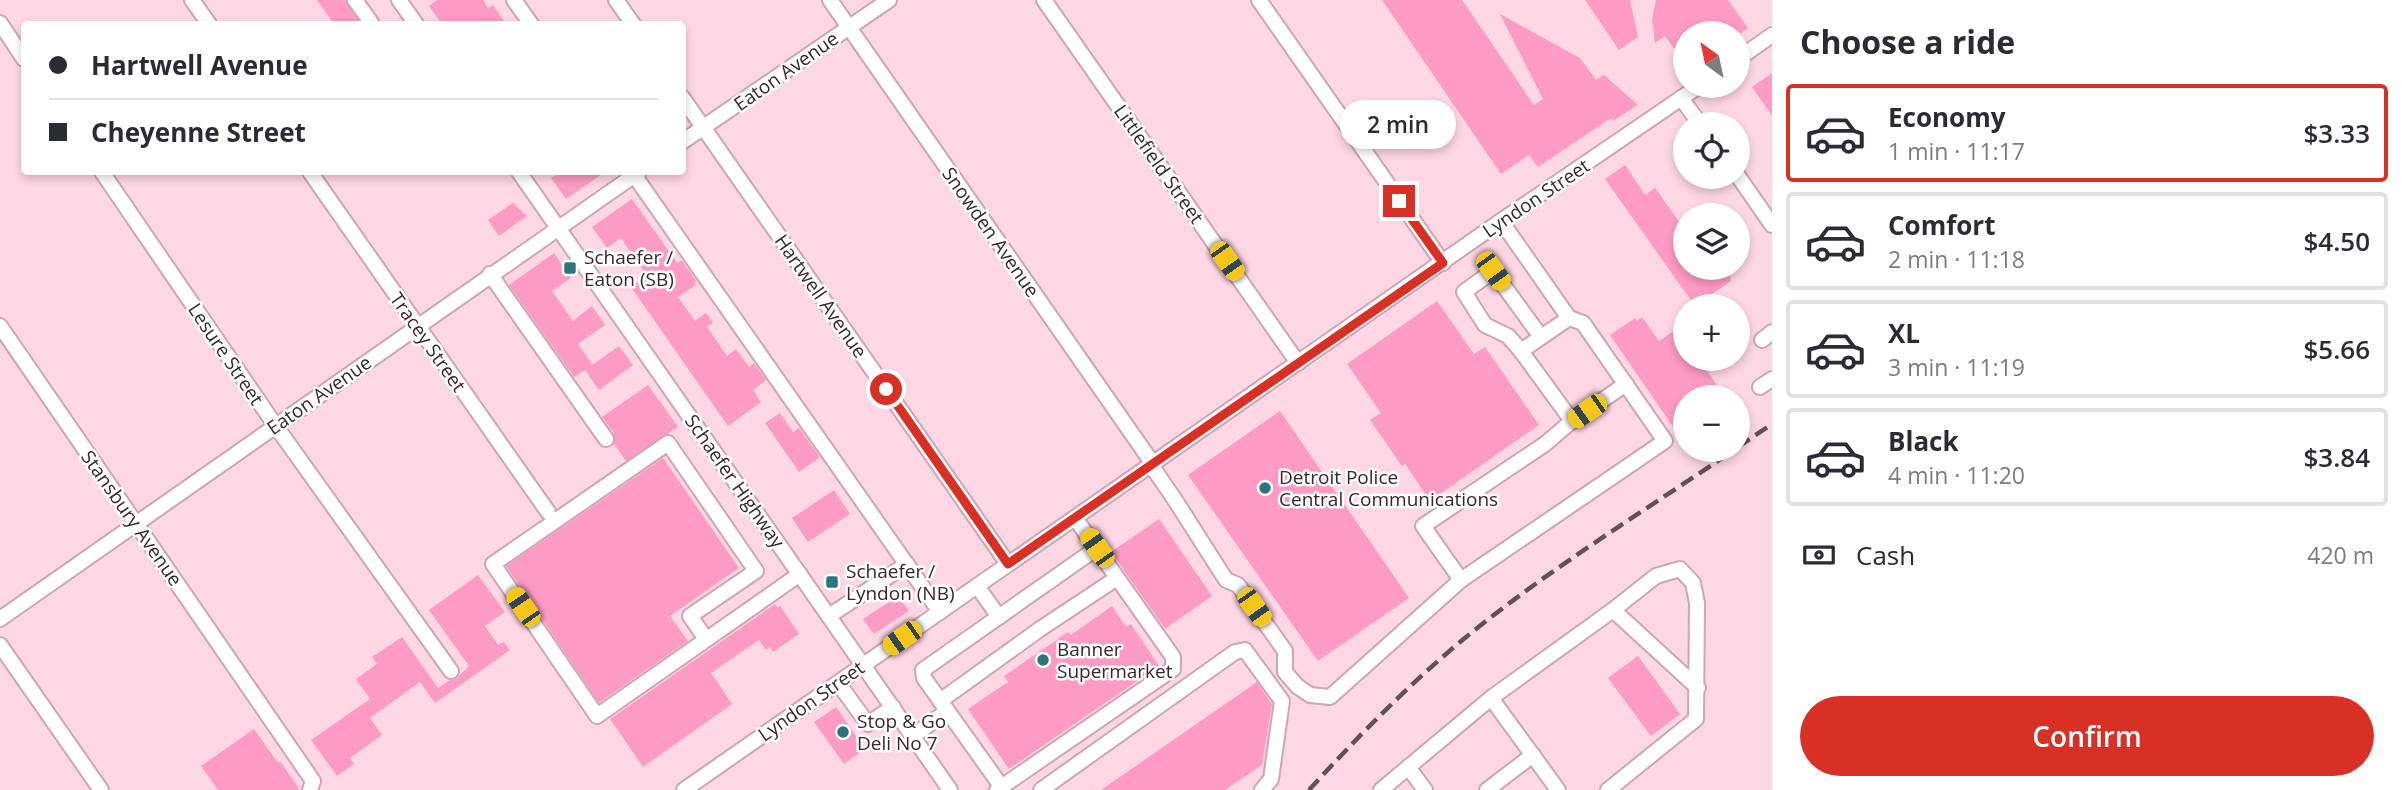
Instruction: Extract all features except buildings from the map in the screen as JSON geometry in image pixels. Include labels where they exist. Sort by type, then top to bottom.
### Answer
[{"type":"street","points":[[192,0],[207,21]]},
{"type":"street","points":[[355,0],[370,21]]},
{"type":"street","points":[[399,0],[414,21]]},
{"type":"street","points":[[514,0],[529,21]]},
{"type":"street","points":[[616,0],[631,21]]},
{"type":"street","name":"Snowden Avenue","points":[[830,0],[1152,465],[1226,580],[1238,585],[1285,651],[1285,672],[1297,686],[1310,695],[1330,697],[1461,580],[1665,441],[1626,383]]},
{"type":"street","name":"Eaton Avenue","points":[[686,139],[889,0]]},
{"type":"street","name":"Littlefield Street","points":[[1044,0],[1298,363]]},
{"type":"street","points":[[1259,0],[1443,263]]},
{"type":"street","points":[[0,23],[21,54]]},
{"type":"street","points":[[1750,51],[1772,35]]},
{"type":"street","points":[[1681,99],[1691,112]]},
{"type":"street","name":"Lyndon Street","points":[[684,790],[1501,221],[1681,99]]},
{"type":"street","name":"Hartwell Avenue","points":[[686,102],[1008,564]]},
{"type":"street","name":"Lesure Street","points":[[104,175],[275,425],[451,671]]},
{"type":"street","name":"Tracey Street","points":[[312,175],[548,512]]},
{"type":"street","name":"Schaefer Highway","points":[[521,175],[950,790]]},
{"type":"street","name":"Eaton Avenue","points":[[0,619],[631,175]]},
{"type":"street","points":[[637,175],[940,612]]},
{"type":"street","points":[[1747,189],[1772,225]]},
{"type":"street","points":[[1461,580],[1423,526],[1545,444],[1572,421],[1626,383],[1583,323],[1569,318],[1501,221]]},
{"type":"street","points":[[1541,337],[1493,271],[1464,292],[1485,325],[1508,336],[1521,351],[1572,421]]},
{"type":"street","points":[[490,274],[606,439]]},
{"type":"street","points":[[1521,351],[1569,318]]},
{"type":"street","name":"Stansbury Avenue","points":[[0,327],[265,709],[313,781],[310,790]]},
{"type":"street","points":[[706,639],[690,616],[756,571],[668,443],[494,564],[597,716],[800,574]]},
{"type":"street","points":[[1075,518],[1097,548],[1173,657],[1172,669],[999,788],[923,678],[923,670],[1097,548]]},
{"type":"street","points":[[830,616],[907,564]]},
{"type":"street","points":[[1381,790],[1491,698],[1656,576],[1680,569],[1693,583],[1697,603],[1696,719],[1608,790]]},
{"type":"street","points":[[913,736],[944,706],[1117,578]]},
{"type":"street","points":[[976,586],[999,617]]},
{"type":"street","points":[[1613,610],[1698,688]]},
{"type":"street","points":[[0,645],[101,790]]},
{"type":"street","points":[[1041,790],[1236,652],[1245,650],[1282,701],[1271,779],[1262,790]]},
{"type":"street","points":[[838,682],[868,724],[893,707]]},
{"type":"street","points":[[1491,698],[1558,790]]},
{"type":"street","points":[[1487,790],[1532,755]]},
{"type":"street","points":[[1408,767],[1425,790]]},
{"type":"railway","points":[[1750,439],[1772,424]]},
{"type":"railway","points":[[1309,790],[1392,704],[1481,625],[1574,557],[1716,462]]},
{"type":"place","name":"Schaefer / Eaton (SB)","points":[[570,268]]},
{"type":"place","name":"Detroit Police Central Communications","points":[[1265,488]]},
{"type":"place","name":"Schaefer / Lyndon (NB)","points":[[832,582]]},
{"type":"place","name":"Banner Supermarket","points":[[1043,660]]},
{"type":"place","name":"Stop & Go Deli No 7","points":[[843,732]]},
{"type":"route","points":[[886,389],[1008,564],[1443,263],[1399,201]]}]
